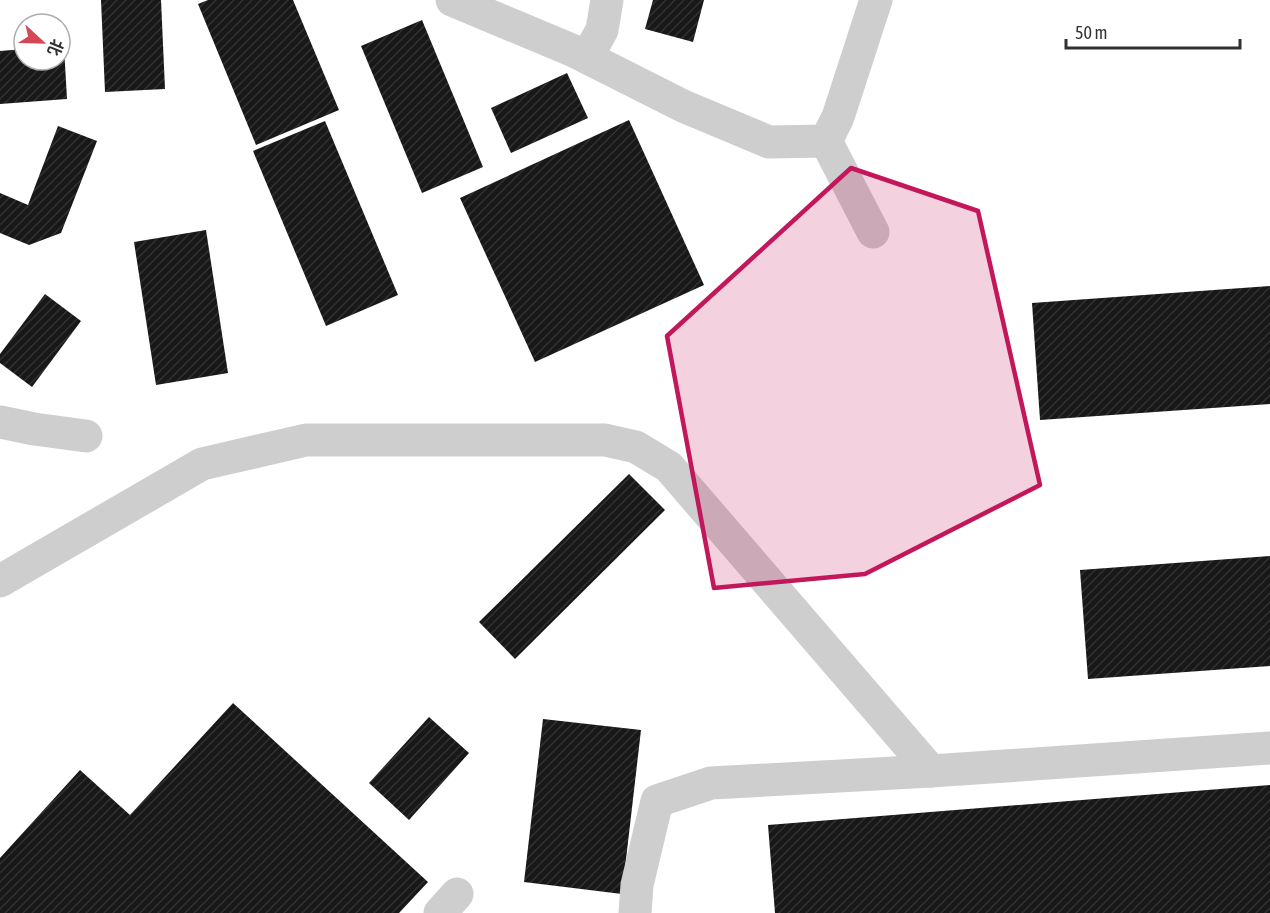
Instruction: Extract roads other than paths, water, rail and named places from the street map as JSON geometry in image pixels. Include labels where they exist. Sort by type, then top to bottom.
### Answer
[{"type":"street","points":[[452,0],[587,57],[683,106],[769,142],[826,141]]},
{"type":"street","points":[[587,57],[602,30],[607,0]]},
{"type":"street","points":[[826,141],[838,117],[876,0]]},
{"type":"street","points":[[826,141],[873,232]]},
{"type":"street","points":[[0,422],[86,436]]},
{"type":"street","points":[[0,581],[202,464],[306,440],[605,440],[636,447],[669,467],[931,771]]},
{"type":"street","points":[[635,913],[637,885],[657,801],[711,783],[1270,748]]}]
